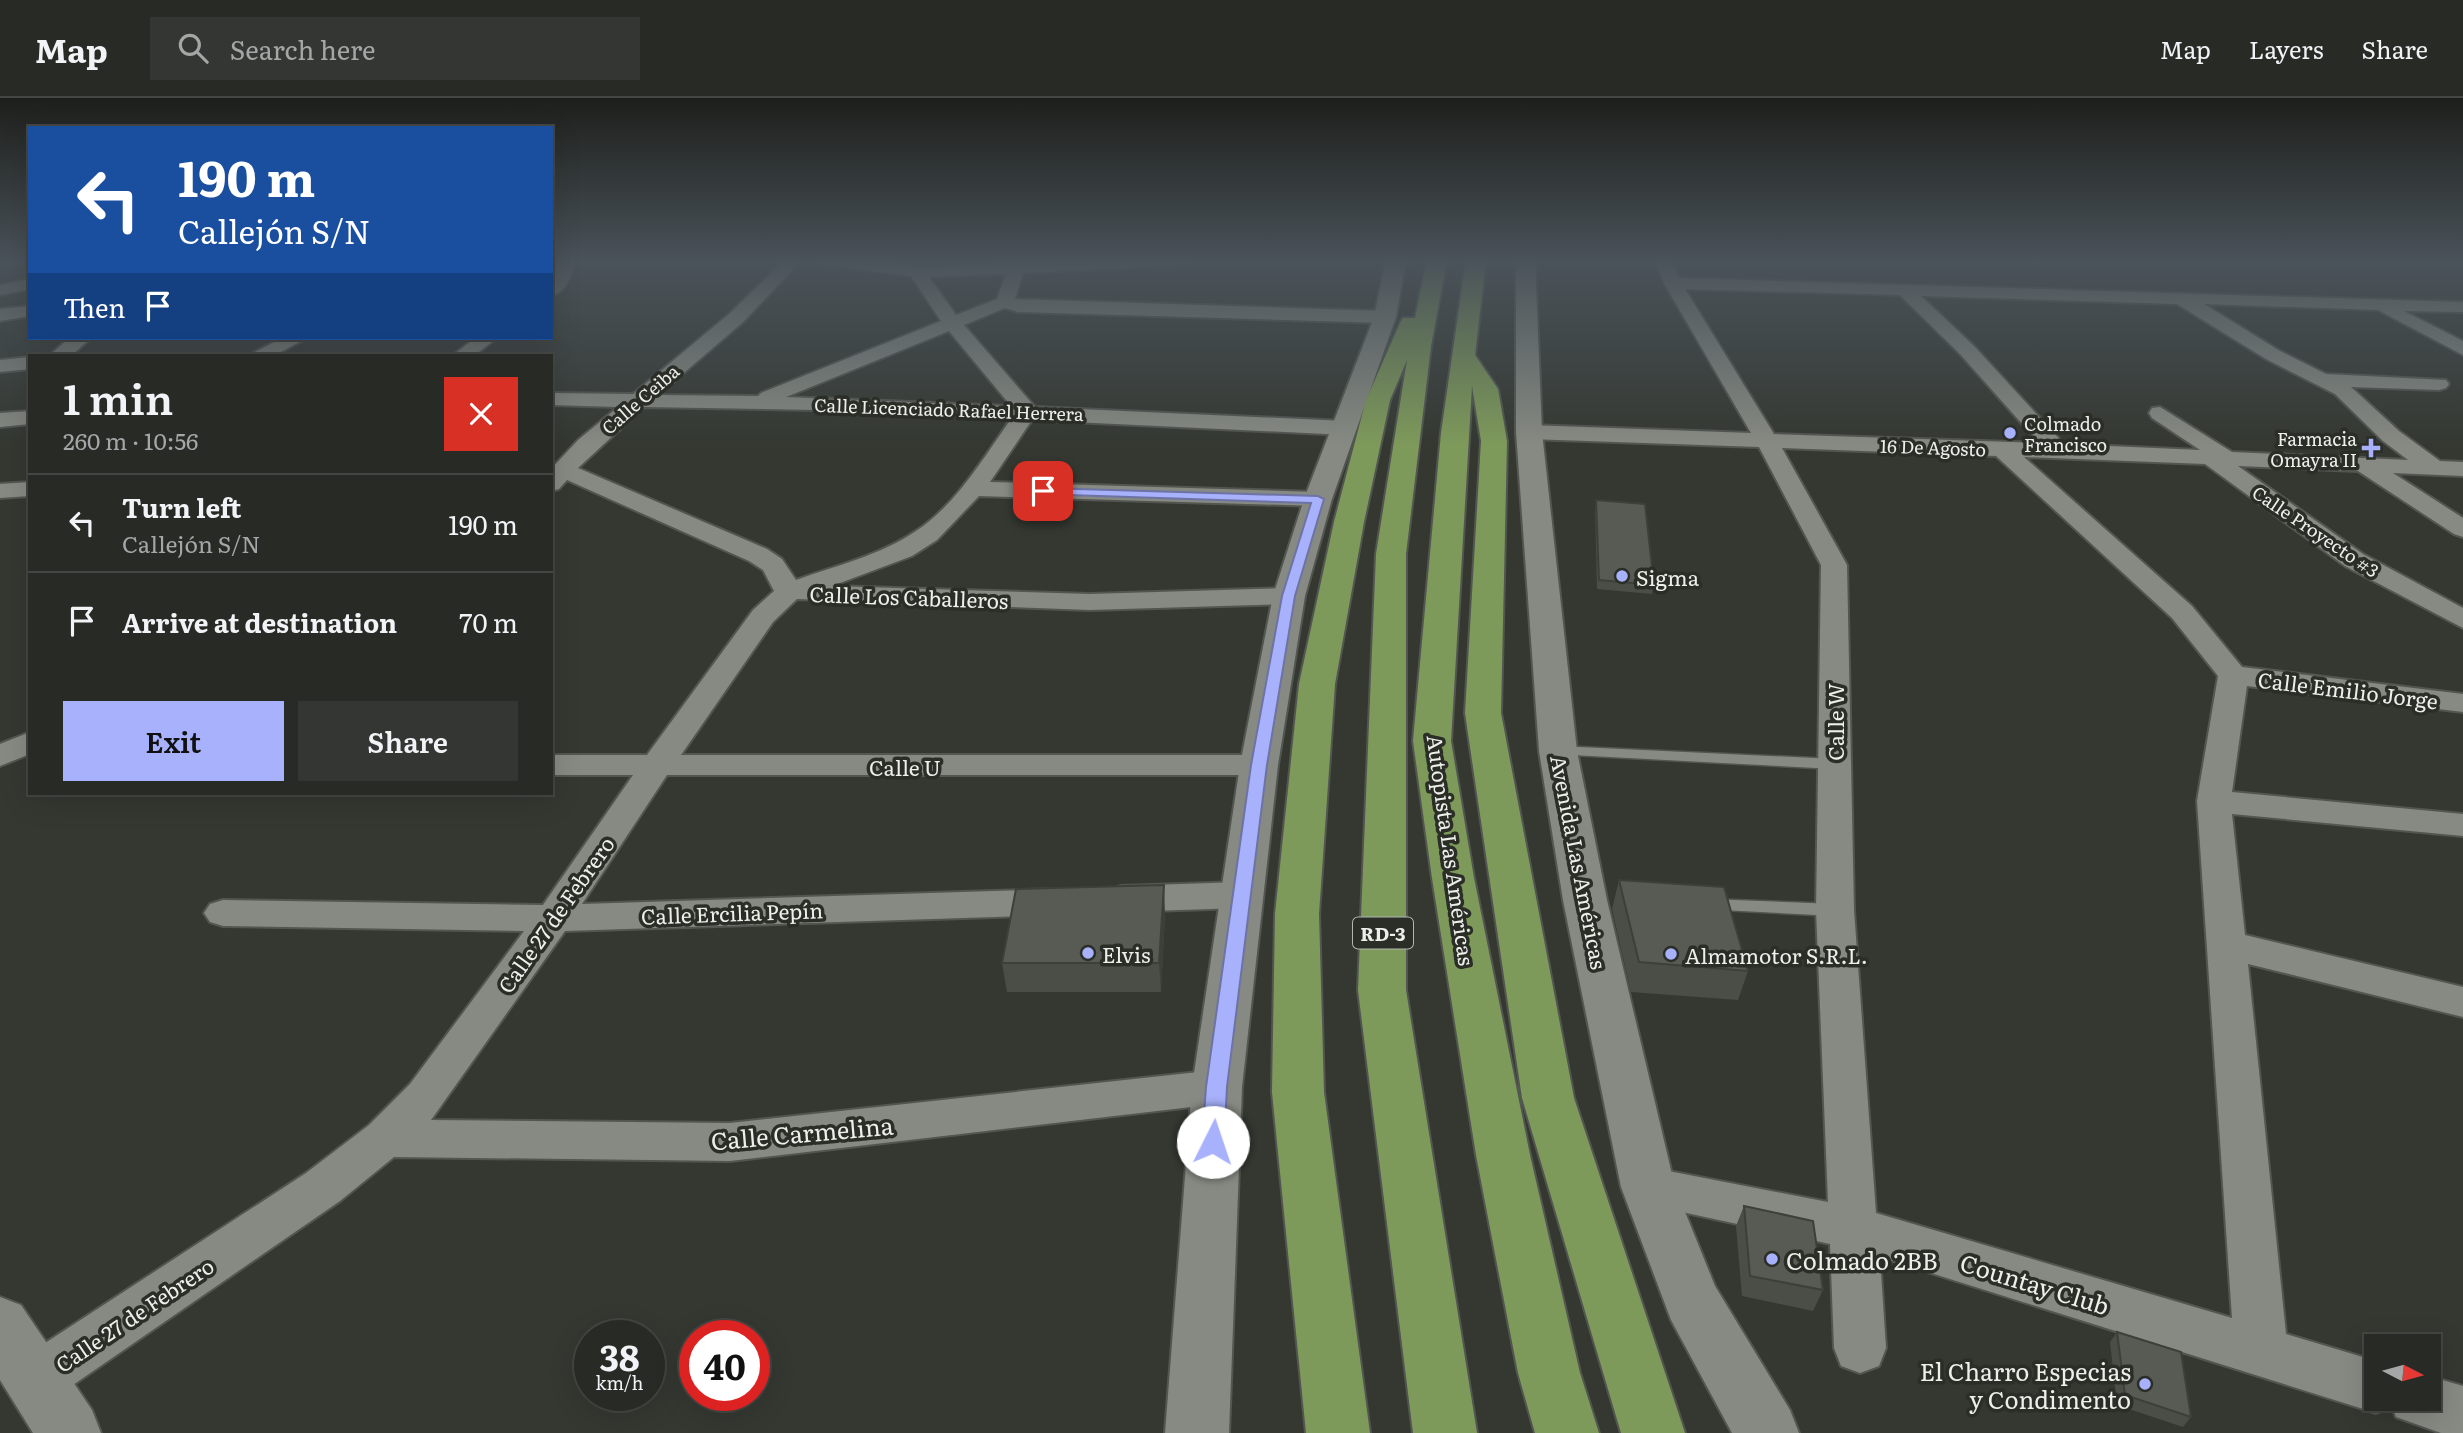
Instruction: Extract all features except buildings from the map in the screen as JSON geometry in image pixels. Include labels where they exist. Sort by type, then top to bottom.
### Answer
[{"type":"highway","points":[[1339,1433],[1298,1092],[1297,914],[1317,684],[1349,522],[1378,400],[1411,322]]},
{"type":"highway","name":"RD-3","points":[[1427,322],[1391,554],[1382,990],[1445,1433]]},
{"type":"highway","name":"Autopista Las Américas","points":[[1468,322],[1454,433],[1432,741],[1453,878],[1503,1155],[1549,1373],[1567,1433]]},
{"type":"highway","points":[[1464,355],[1486,389],[1494,441],[1483,713],[1548,1098],[1653,1433]]},
{"type":"street","name":"Calle Ceiba","points":[[556,459],[586,445],[731,322]]},
{"type":"street","points":[[757,402],[950,322]]},
{"type":"street","points":[[951,322],[1027,412]]},
{"type":"street","points":[[1197,1433],[1217,1087],[1259,765],[1289,596],[1318,499],[1383,322]]},
{"type":"street","name":"Avenida Las Américas","points":[[1526,322],[1529,432],[1558,751],[1592,900],[1648,1186],[1692,1301],[1767,1433]]},
{"type":"street","name":"Calle W","points":[[1698,322],[1768,442],[1834,565],[1835,911],[1860,1348]]},
{"type":"street","points":[[1938,322],[2058,451]]},
{"type":"street","points":[[2220,322],[2273,355],[2342,390],[2391,436],[2433,467]]},
{"type":"street","points":[[2413,322],[2463,349]]},
{"type":"street","points":[[61,354],[79,340]]},
{"type":"street","points":[[268,354],[293,340]]},
{"type":"street","points":[[464,354],[484,340]]},
{"type":"street","points":[[0,366],[28,363]]},
{"type":"street","points":[[2321,380],[2439,384]]},
{"type":"street","name":"Calle Licenciado Rafael Herrera","points":[[553,399],[757,402],[1346,428]]},
{"type":"street","name":"Calle 27 de Febrero","points":[[35,1380],[323,1187],[385,1138],[426,1096],[554,918],[589,862],[660,766],[763,616],[789,592],[903,550],[928,536],[973,489],[1027,412]]},
{"type":"street","name":"Calle Proyecto #3","points":[[2160,413],[2354,560],[2463,619]]},
{"type":"street","points":[[0,419],[28,417]]},
{"type":"street","name":"16 De Agosto","points":[[1529,432],[2218,457],[2463,469]]},
{"type":"street","points":[[2002,449],[2182,612],[2233,675],[2214,801],[2261,1351]]},
{"type":"street","name":"Calle Los Caballeros","points":[[556,459],[758,555],[773,565],[789,592],[1090,602],[1289,596]]},
{"type":"street","points":[[2363,464],[2463,529]]},
{"type":"street","points":[[0,491],[28,489]]},
{"type":"street","points":[[973,489],[1318,499]]},
{"type":"street","name":"Calle Emilio Jorge","points":[[2233,675],[2463,703]]},
{"type":"street","points":[[0,756],[28,743]]},
{"type":"street","name":"Calle U","points":[[553,765],[1259,765]]},
{"type":"street","points":[[0,770],[28,768]]},
{"type":"street","points":[[2214,801],[2463,825]]},
{"type":"street","name":"Calle Ercilia Pepín","points":[[223,913],[554,918],[1241,895]]},
{"type":"street","points":[[2228,945],[2463,1002]]},
{"type":"street","name":"Calle Carmelina","points":[[385,1138],[730,1142],[1217,1087]]},
{"type":"street","name":"Countay Club","points":[[1648,1186],[1854,1228],[2364,1383]]},
{"type":"street","points":[[0,1325],[69,1433]]},
{"type":"street","points":[[2441,1406],[2463,1413]]},
{"type":"lane","points":[[1558,751],[1835,764]]},
{"type":"lane","points":[[1696,905],[1835,911]]},
{"type":"place","name":"Colmado Francisco","points":[[2010,433]]},
{"type":"place","name":"Farmacia Omayra II","points":[[2371,448]]},
{"type":"place","name":"Sigma","points":[[1622,576]]},
{"type":"place","name":"Elvis","points":[[1088,953]]},
{"type":"place","name":"Almamotor S.R.L.","points":[[1671,954]]},
{"type":"place","name":"Colmado 2BB","points":[[1772,1259]]},
{"type":"place","name":"El Charro Especias y Condimento","points":[[2145,1384]]},
{"type":"route","points":[[1043,491],[1318,499],[1289,596],[1259,765],[1217,1087],[1213,1142]]}]
